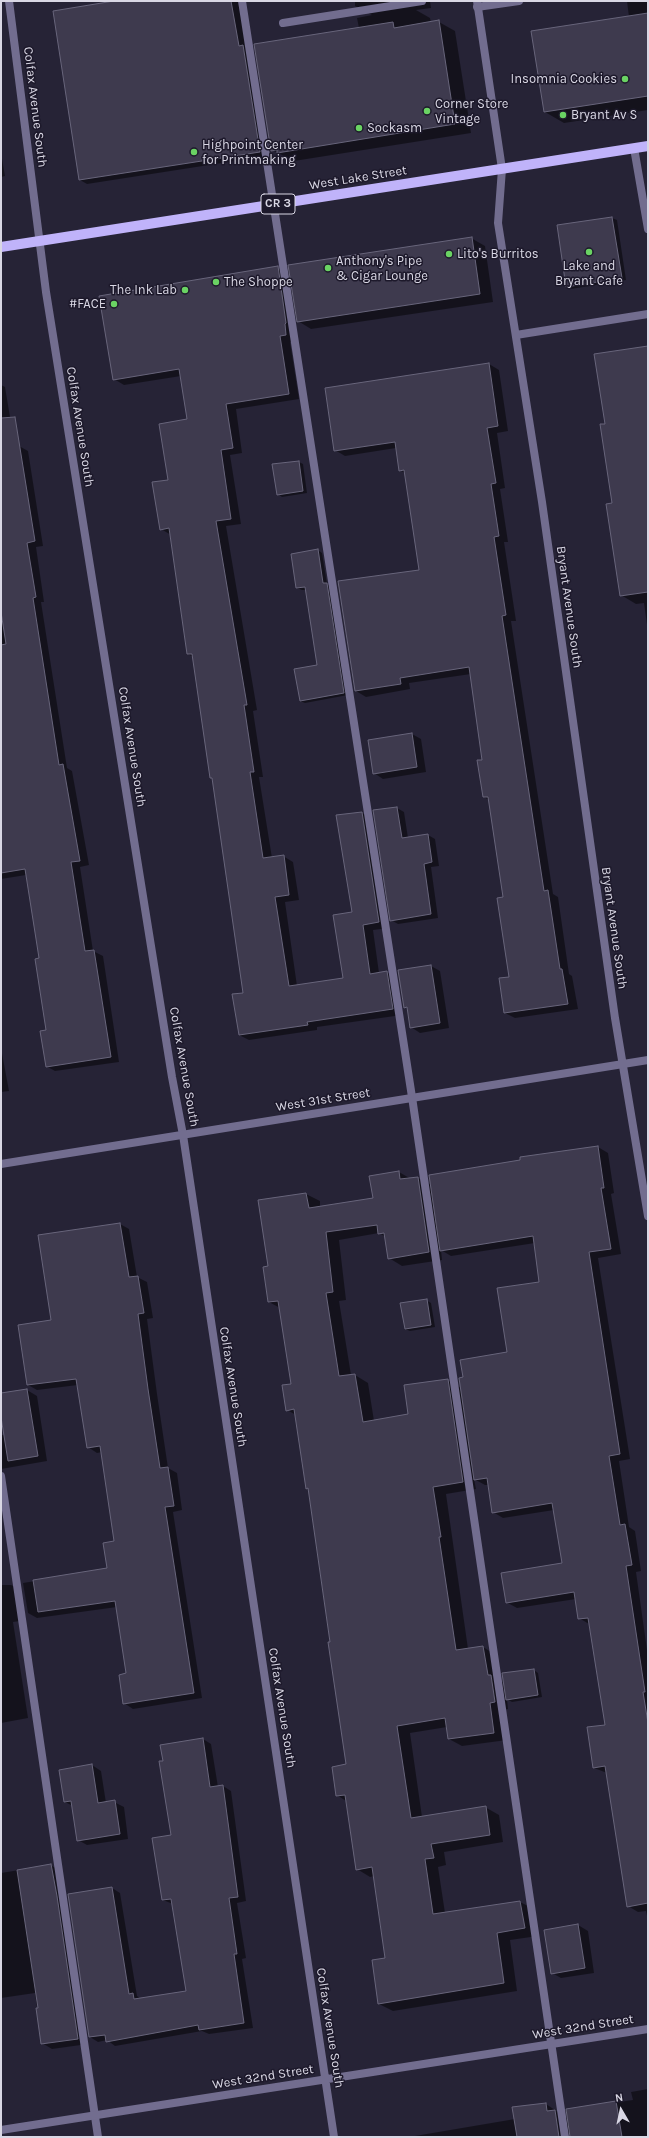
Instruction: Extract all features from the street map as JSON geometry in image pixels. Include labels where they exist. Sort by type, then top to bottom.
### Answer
[{"type":"main road","name":"West Lake Street","points":[[1,247],[648,146]]},
{"type":"street","name":"Colfax Avenue South","points":[[10,1],[39,240],[183,1135],[334,2137]]},
{"type":"street","points":[[242,1],[412,1097],[565,2137]]},
{"type":"street","points":[[283,23],[422,1]]},
{"type":"street","points":[[477,4],[519,1]]},
{"type":"street","name":"Bryant Avenue South","points":[[477,4],[502,169],[498,223],[542,502],[615,1018],[648,1216]]},
{"type":"street","points":[[634,148],[648,229]]},
{"type":"street","points":[[516,335],[648,314]]},
{"type":"street","name":"West 31st Street","points":[[1,1164],[648,1060]]},
{"type":"street","points":[[1,1476],[98,2137]]},
{"type":"street","name":"West 32nd Street","points":[[1,2130],[326,2080],[648,2028]]},
{"type":"building","points":[[114,1],[231,1],[239,46],[243,45],[260,152],[79,180],[53,11]]},
{"type":"building","points":[[648,13],[648,96],[544,112],[531,31]]},
{"type":"building","points":[[439,20],[455,124],[277,153],[277,150],[271,151],[254,44],[393,22],[394,28]]},
{"type":"building","name":"Lake and Bryant Cafe","points":[[612,217],[622,278],[566,287],[557,225]]},
{"type":"building","points":[[472,237],[480,294],[297,322],[288,265]]},
{"type":"building","points":[[278,266],[286,323],[286,335],[280,336],[289,394],[226,404],[233,448],[221,450],[231,519],[216,521],[247,705],[244,705],[254,772],[250,772],[263,858],[284,855],[289,895],[275,897],[289,986],[343,978],[333,915],[352,912],[336,815],[362,812],[379,922],[363,925],[370,974],[387,971],[393,1009],[307,1022],[308,1025],[239,1035],[232,994],[243,993],[212,778],[210,778],[192,654],[187,654],[169,528],[160,530],[152,482],[168,480],[159,424],[187,419],[179,369],[113,380],[99,296]]},
{"type":"building","points":[[648,346],[648,592],[620,596],[606,504],[612,503],[600,424],[605,424],[594,354]]},
{"type":"building","points":[[489,363],[498,426],[487,428],[496,483],[491,484],[499,536],[494,537],[506,615],[502,616],[544,891],[548,890],[560,969],[562,969],[568,1004],[504,1013],[499,978],[509,977],[497,898],[503,897],[488,797],[483,797],[477,760],[482,760],[469,667],[400,678],[401,684],[355,691],[338,581],[419,570],[404,470],[399,471],[395,442],[334,451],[325,388]]},
{"type":"building","points":[[15,417],[35,541],[27,543],[36,597],[33,598],[59,765],[63,764],[80,861],[71,862],[85,951],[94,950],[111,1057],[46,1067],[40,1031],[46,1030],[35,959],[39,958],[25,869],[1,873],[1,645],[6,644],[1,612],[1,418]]},
{"type":"building","points":[[299,461],[303,491],[277,495],[272,464]]},
{"type":"building","points":[[318,549],[323,583],[327,583],[344,693],[300,701],[294,669],[317,665],[305,587],[296,588],[291,554]]},
{"type":"building","points":[[412,733],[417,767],[373,774],[368,740]]},
{"type":"building","points":[[397,807],[402,838],[428,834],[432,862],[424,864],[431,914],[390,921],[373,810]]},
{"type":"building","points":[[431,965],[440,1023],[410,1028],[407,1007],[404,1008],[398,970]]},
{"type":"building","points":[[598,1146],[604,1188],[601,1188],[611,1249],[589,1252],[620,1454],[609,1456],[620,1525],[625,1524],[632,1565],[626,1566],[645,1692],[643,1692],[648,1723],[648,1903],[627,1907],[605,1766],[593,1768],[587,1727],[605,1725],[588,1618],[578,1619],[574,1592],[506,1603],[501,1573],[562,1563],[552,1503],[492,1513],[487,1478],[474,1480],[459,1378],[463,1377],[460,1360],[507,1352],[497,1288],[539,1282],[533,1236],[440,1251],[429,1175],[520,1160],[520,1157]]},
{"type":"building","points":[[399,1171],[400,1179],[418,1177],[429,1252],[388,1259],[384,1233],[378,1234],[377,1225],[326,1232],[333,1292],[326,1293],[339,1376],[355,1374],[363,1422],[408,1414],[404,1385],[448,1379],[463,1482],[433,1487],[441,1537],[439,1537],[456,1650],[483,1646],[488,1675],[491,1675],[495,1702],[490,1703],[494,1733],[448,1739],[445,1718],[397,1726],[411,1818],[486,1806],[490,1835],[431,1844],[434,1858],[425,1859],[433,1914],[520,1901],[525,1928],[497,1933],[504,1983],[378,2004],[372,1960],[385,1958],[372,1867],[356,1870],[345,1795],[336,1796],[332,1767],[346,1764],[308,1488],[306,1489],[294,1409],[286,1411],[282,1385],[291,1384],[278,1301],[268,1302],[263,1267],[268,1266],[258,1200],[306,1193],[309,1208],[373,1198],[369,1176]]},
{"type":"building","points":[[120,1223],[129,1277],[138,1276],[144,1313],[138,1314],[160,1468],[168,1467],[174,1506],[165,1507],[194,1693],[123,1704],[119,1675],[126,1673],[115,1601],[38,1612],[33,1580],[107,1568],[103,1543],[114,1541],[100,1446],[87,1448],[76,1379],[27,1385],[18,1325],[51,1320],[38,1235]]},
{"type":"building","points":[[427,1299],[431,1325],[405,1329],[400,1303]]},
{"type":"building","points":[[27,1389],[38,1456],[8,1461],[1,1417],[1,1393]]},
{"type":"building","points":[[534,1669],[538,1695],[506,1700],[502,1673]]},
{"type":"building","points":[[203,1738],[210,1787],[223,1785],[238,1897],[229,1898],[237,1954],[234,1954],[244,2023],[199,2030],[198,2025],[106,2042],[105,2035],[89,2037],[68,1894],[112,1887],[129,1994],[133,1993],[134,1999],[186,1991],[171,1899],[162,1900],[152,1838],[171,1835],[159,1761],[163,1761],[160,1745]]},
{"type":"building","points":[[92,1764],[98,1803],[115,1800],[120,1834],[77,1841],[71,1801],[64,1802],[59,1770]]},
{"type":"building","points":[[51,1864],[78,2039],[41,2044],[36,2008],[38,2008],[17,1870]]},
{"type":"building","points":[[578,1924],[585,1968],[551,1974],[544,1930]]},
{"type":"building","points":[[616,2101],[622,2137],[570,2137],[566,2109]]},
{"type":"building","points":[[546,2103],[547,2111],[555,2110],[559,2137],[517,2137],[512,2107]]},
{"type":"place","name":"Insomnia Cookies","points":[[625,79]]},
{"type":"place","name":"Corner Store Vintage","points":[[427,111]]},
{"type":"place","name":"Bryant Av S","points":[[563,115]]},
{"type":"place","name":"Sockasm","points":[[359,128]]},
{"type":"place","name":"Highpoint Center for Printmaking","points":[[194,152]]},
{"type":"place","name":"Lake and Bryant Cafe","points":[[589,252]]},
{"type":"place","name":"Lito's Burritos","points":[[449,254]]},
{"type":"place","name":"Anthony's Pipe & Cigar Lounge","points":[[328,268]]},
{"type":"place","name":"The Shoppe","points":[[216,282]]},
{"type":"place","name":"The Ink Lab","points":[[185,290]]},
{"type":"place","name":"#FACE","points":[[114,304]]}]
